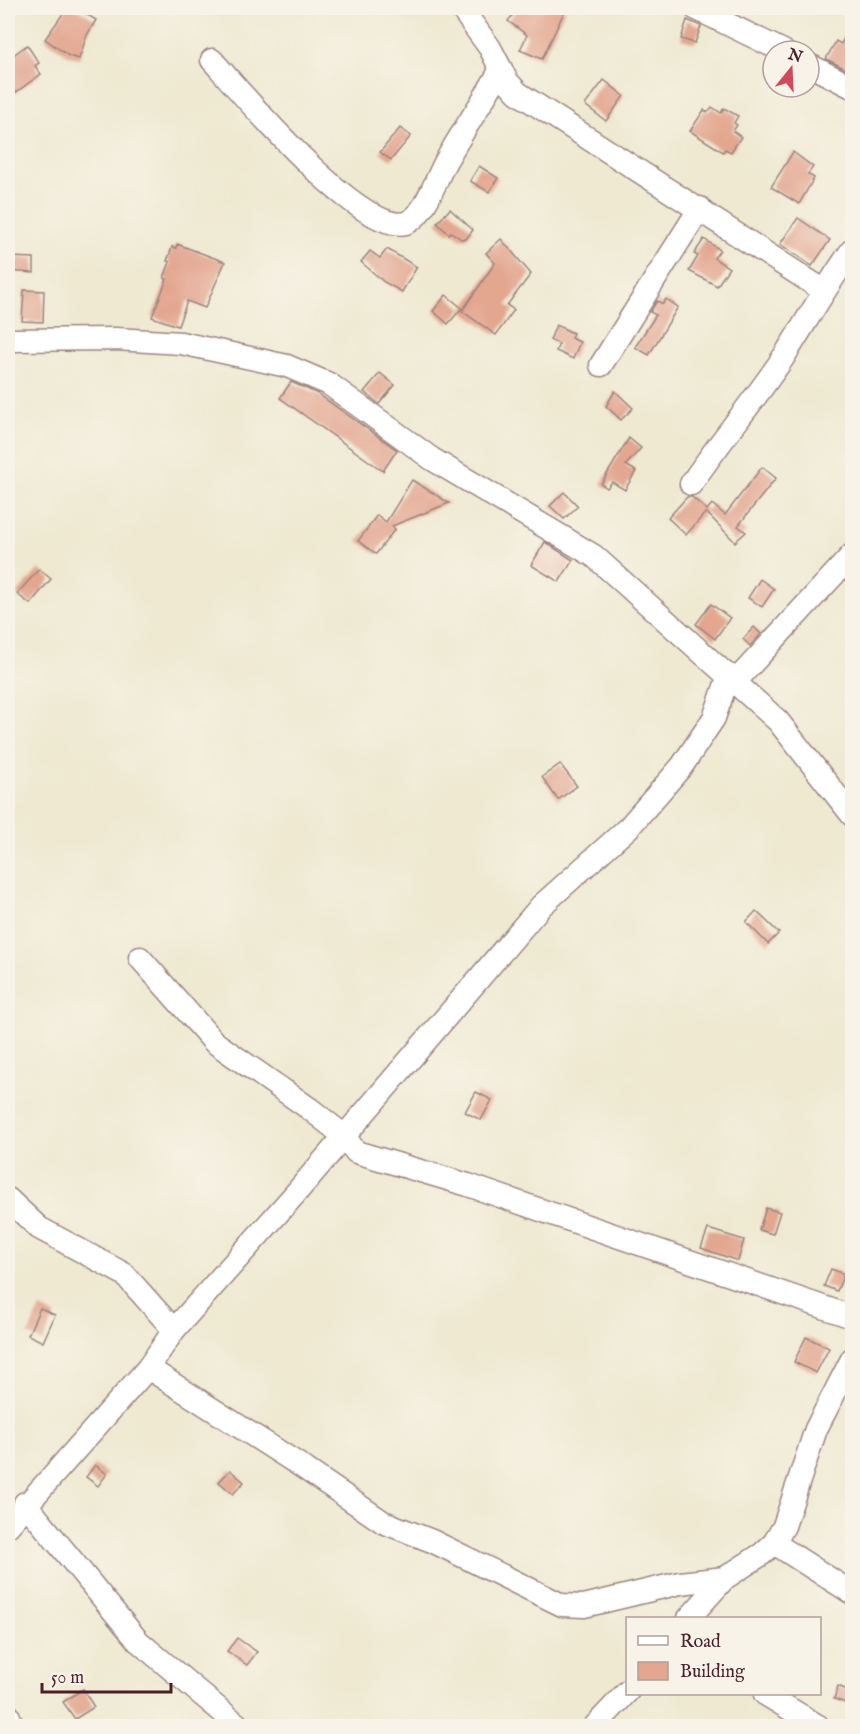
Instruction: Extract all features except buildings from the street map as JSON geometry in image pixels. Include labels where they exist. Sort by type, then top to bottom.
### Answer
[{"type":"street","points":[[461,8],[490,48],[507,81],[518,93],[700,208],[824,290]]},
{"type":"street","points":[[695,8],[761,40]]},
{"type":"street","points":[[212,60],[270,126],[357,207],[375,218],[401,224],[410,222],[420,212],[447,159],[501,69]]},
{"type":"street","points":[[821,70],[852,87]]},
{"type":"street","points":[[601,365],[700,208]]},
{"type":"street","points":[[691,484],[720,440],[782,359],[824,290],[852,250]]},
{"type":"street","points":[[8,340],[116,339],[181,343],[287,366],[328,384],[432,459],[594,556],[778,722],[852,815]]},
{"type":"street","points":[[239,1726],[138,1641],[15,1509],[148,1368],[174,1329],[295,1194],[343,1135],[541,906],[629,826],[682,766],[714,718],[732,679],[852,555]]},
{"type":"street","points":[[140,958],[214,1042],[266,1077],[343,1135],[348,1145],[356,1152],[468,1185],[852,1317]]},
{"type":"street","points":[[8,1199],[39,1228],[124,1274],[174,1329]]},
{"type":"street","points":[[690,1617],[725,1578],[762,1554],[774,1543],[784,1526],[816,1429],[852,1359]]},
{"type":"street","points":[[148,1368],[298,1464],[383,1522],[432,1541],[562,1605],[585,1606],[680,1583],[725,1578]]},
{"type":"street","points":[[774,1543],[852,1593]]},
{"type":"street","points":[[595,1726],[626,1691]]},
{"type":"street","points":[[767,1695],[818,1726]]},
{"type":"street","points":[[8,1715],[13,1726]]}]
